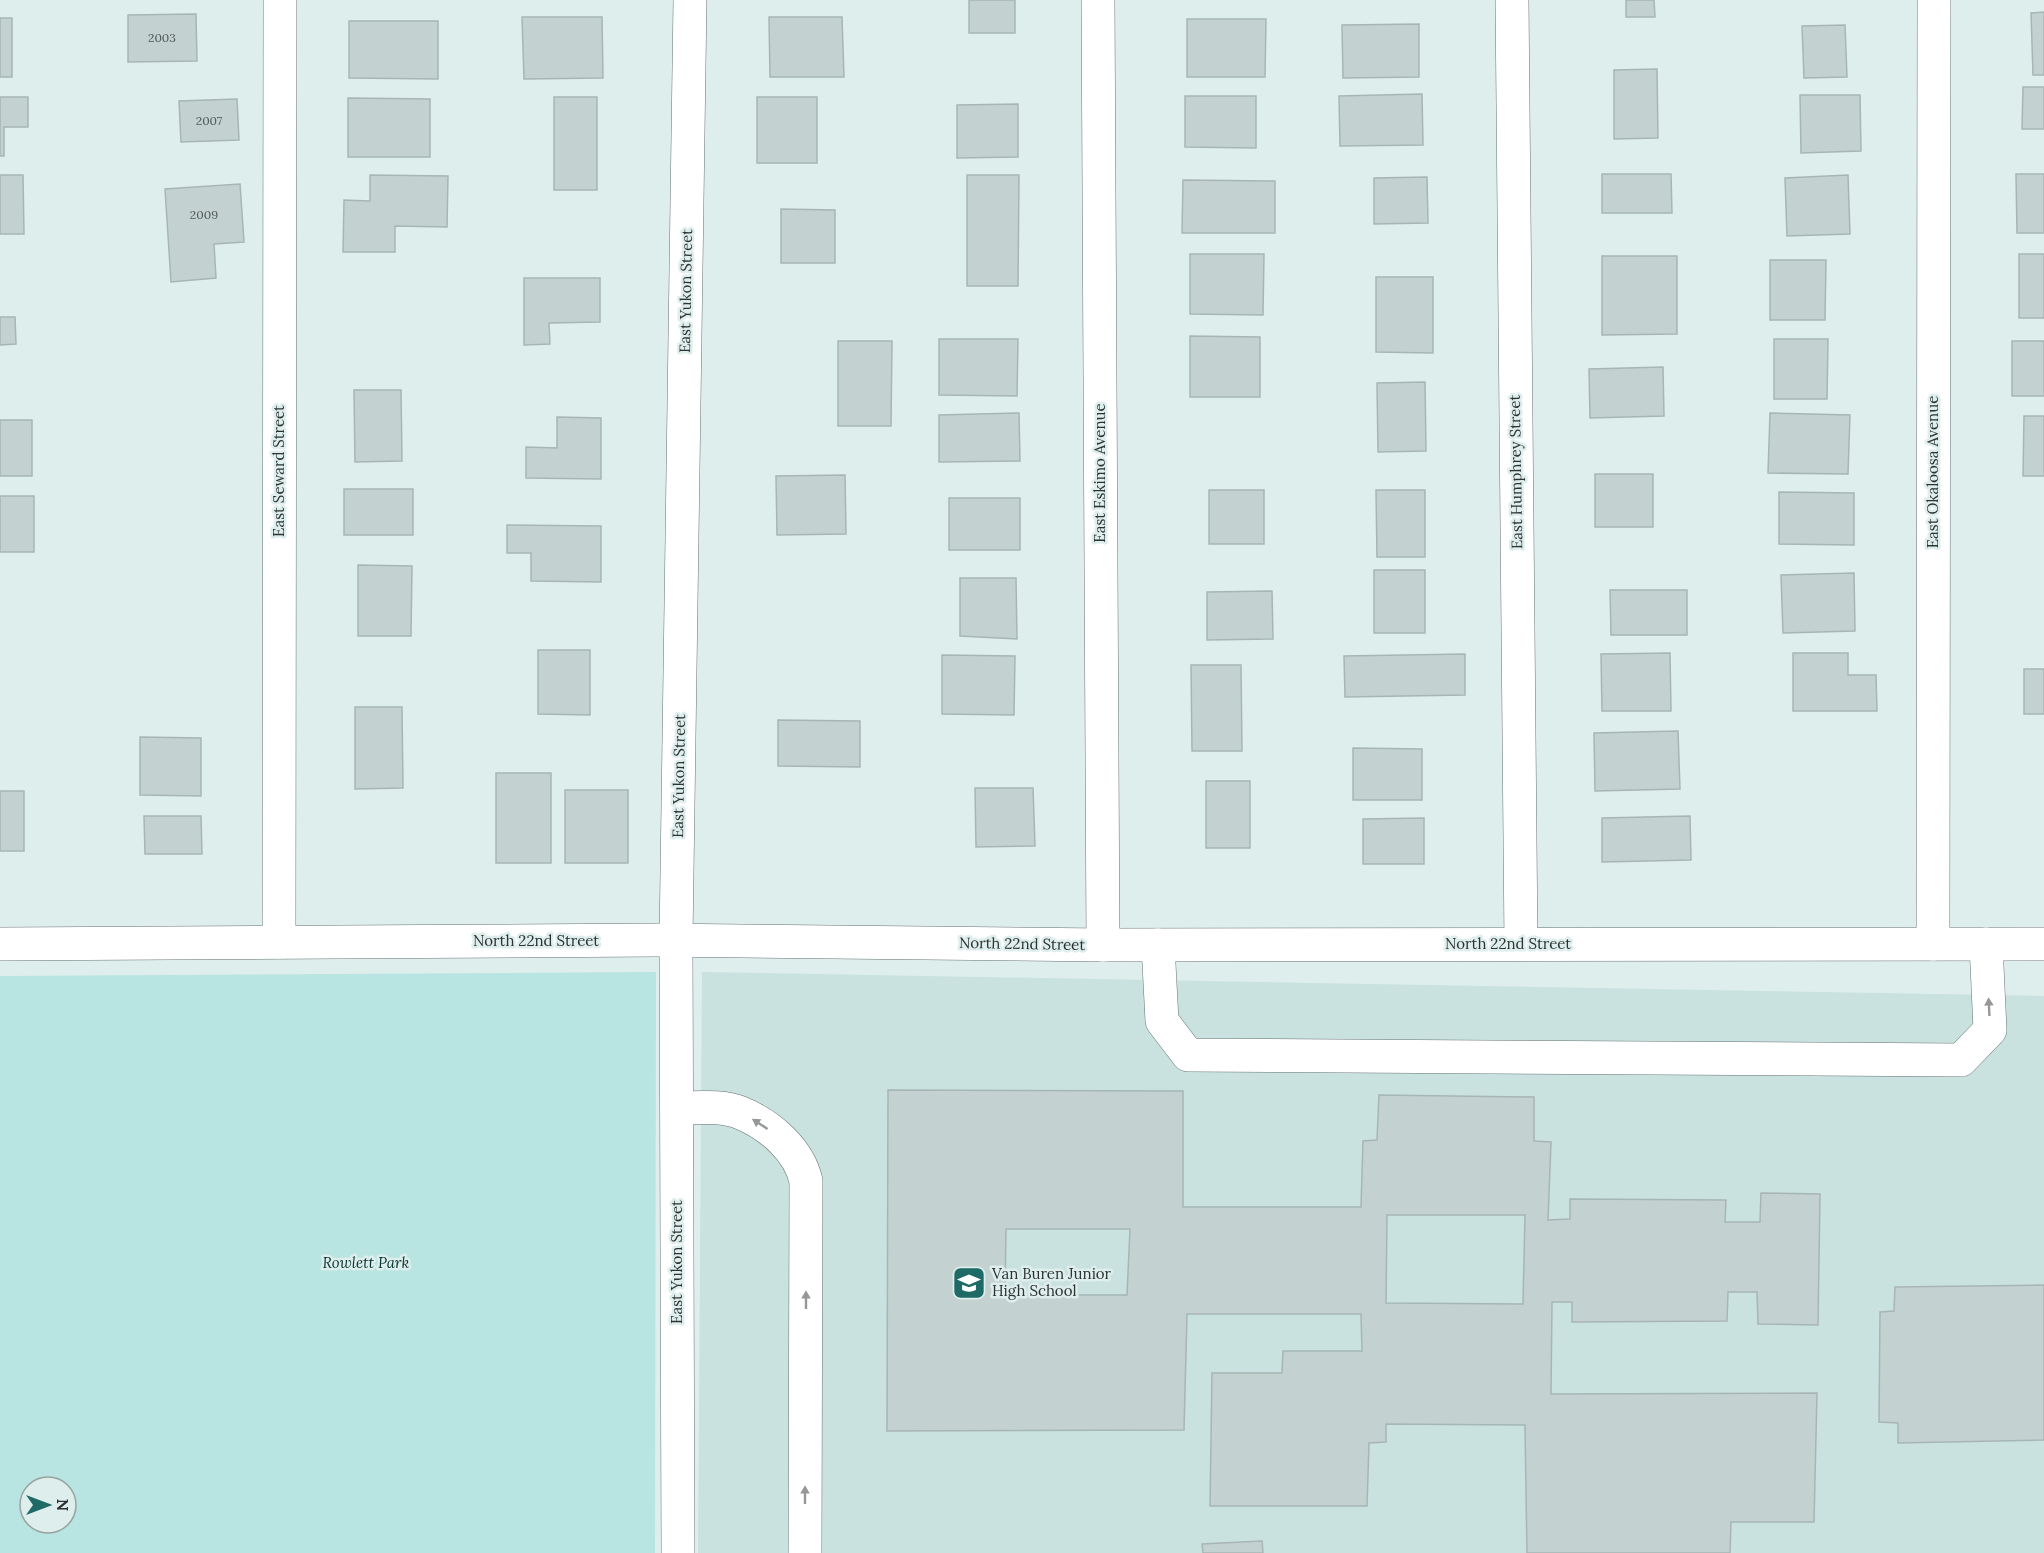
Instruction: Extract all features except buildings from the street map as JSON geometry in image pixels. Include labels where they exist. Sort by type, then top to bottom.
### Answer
[{"type":"street","name":"East Seward Street","points":[[279,942],[280,0]]},
{"type":"street","name":"East Yukon Street","points":[[678,1553],[676,940],[690,0]]},
{"type":"street","name":"East Eskimo Avenue","points":[[1098,0],[1103,945]]},
{"type":"street","name":"East Humphrey Street","points":[[1512,0],[1521,944]]},
{"type":"street","name":"East Okaloosa Avenue","points":[[1933,944],[1934,0]]},
{"type":"street","name":"North 22nd Street","points":[[0,944],[676,940],[1103,945],[2044,944]]},
{"type":"street","points":[[1158,945],[1162,1021],[1188,1055],[1961,1060],[1990,1030],[1986,944]]},
{"type":"street","points":[[677,1108],[720,1108],[741,1113],[783,1141],[803,1166],[806,1180],[805,1553]]},
{"type":"shaded area","points":[[702,972],[2044,996],[2044,1553],[698,1553]]},
{"type":"green space","name":"Rowlett Park","points":[[656,972],[655,1553],[0,1553],[0,976]]},
{"type":"place","name":"Van Buren Junior High School","points":[[969,1283]]}]
